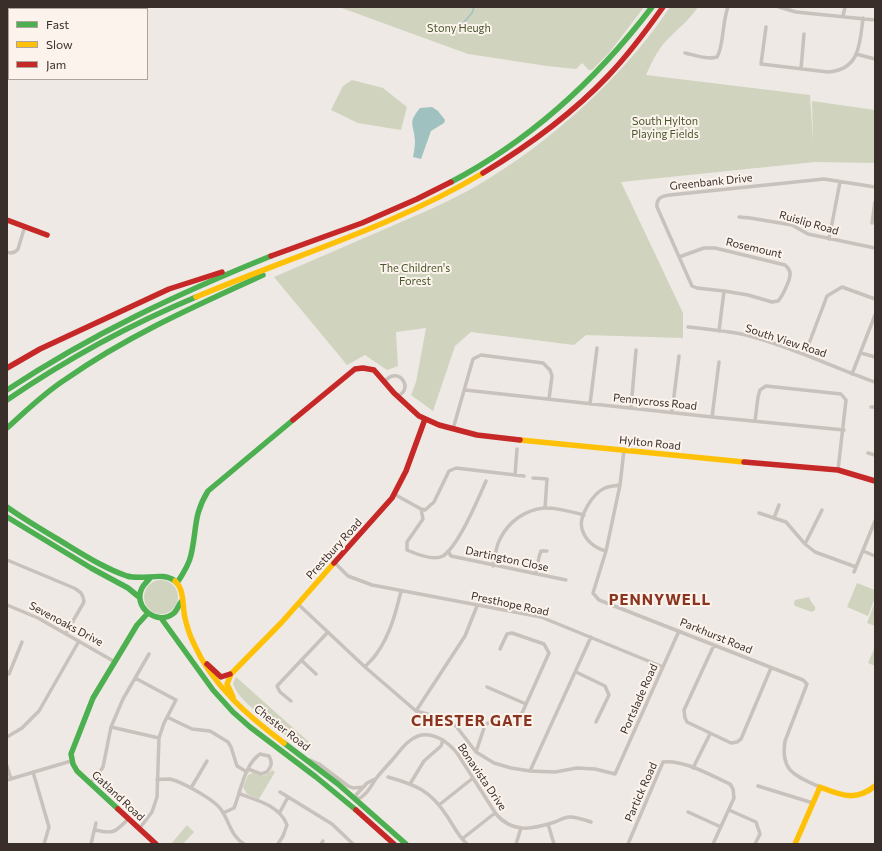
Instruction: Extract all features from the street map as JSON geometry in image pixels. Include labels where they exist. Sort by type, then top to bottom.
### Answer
[{"type":"main road","points":[[7,390],[58,357],[134,315],[272,256],[406,204],[461,176],[505,150],[546,120],[581,88],[613,56],[652,7]]},
{"type":"main road","points":[[7,400],[38,378],[75,356],[145,319],[218,288],[411,212],[466,185],[510,158],[555,125],[589,94],[624,58],[663,7]]},
{"type":"main road","points":[[7,220],[47,235]]},
{"type":"main road","points":[[7,428],[54,386],[112,348],[184,312],[310,253]]},
{"type":"main road","points":[[7,368],[40,349],[82,328],[162,292],[272,256]]},
{"type":"main road","name":"Hylton Road","points":[[177,582],[188,564],[193,550],[197,511],[201,500],[208,491],[355,369],[363,368],[374,370],[397,396],[419,416],[453,429],[477,435],[838,470],[875,481]]},
{"type":"main road","name":"Prestbury Road","points":[[231,674],[298,604],[394,494],[406,471],[425,419]]},
{"type":"main road","points":[[7,507],[93,560],[113,570],[131,577],[150,578]]},
{"type":"main road","points":[[7,517],[91,568],[128,588],[139,597]]},
{"type":"main road","points":[[71,760],[71,754],[94,698],[137,626],[148,613],[142,607],[139,597],[141,588],[150,578],[159,575],[168,576],[177,582]]},
{"type":"main road","name":"Chester Road","points":[[177,582],[182,595],[185,623],[192,643],[215,678],[237,704],[257,722],[356,800],[406,844]]},
{"type":"main road","points":[[161,618],[172,615],[179,607],[182,600]]},
{"type":"main road","name":"Chester Road","points":[[148,613],[153,617],[161,618],[174,633],[213,691],[251,729],[352,806],[394,844]]},
{"type":"main road","points":[[199,655],[218,675],[225,677],[231,674]]},
{"type":"main road","points":[[231,674],[227,684],[237,704]]},
{"type":"main road","name":"Gatland Road","points":[[71,760],[73,767],[156,844]]},
{"type":"main road","points":[[795,844],[820,787],[845,796],[854,797],[862,795],[875,786]]},
{"type":"main road","points":[[352,806],[356,800]]},
{"type":"street","points":[[685,54],[707,58],[717,57],[720,49],[724,21],[728,7]]},
{"type":"street","points":[[779,7],[796,12],[875,20]]},
{"type":"street","points":[[843,16],[845,7]]},
{"type":"street","points":[[766,27],[761,64],[828,72],[837,71],[846,66],[856,54],[859,48],[863,18]]},
{"type":"street","points":[[801,69],[804,34]]},
{"type":"street","points":[[856,54],[875,59]]},
{"type":"street","name":"Greenbank Drive","points":[[778,301],[772,302],[748,295],[692,286],[657,207],[657,201],[661,197],[670,195],[824,179],[875,188]]},
{"type":"street","points":[[829,239],[840,182]]},
{"type":"street","points":[[872,223],[875,202]]},
{"type":"street","name":"Ruislip Road","points":[[739,217],[792,225],[808,234],[875,248]]},
{"type":"street","points":[[7,252],[16,252],[26,226]]},
{"type":"street","name":"Rosemount","points":[[679,257],[704,248],[715,248],[785,265],[788,268],[790,275],[778,301]]},
{"type":"street","points":[[805,354],[827,296],[842,287],[875,300]]},
{"type":"street","points":[[719,331],[724,291]]},
{"type":"street","points":[[852,374],[875,315]]},
{"type":"street","name":"South View Road","points":[[688,327],[746,336],[805,354],[875,382]]},
{"type":"street","points":[[590,404],[598,348]]},
{"type":"street","points":[[631,408],[636,350]]},
{"type":"street","points":[[861,352],[875,358]]},
{"type":"street","points":[[453,429],[473,359],[481,355],[543,363],[550,370],[552,376],[548,399]]},
{"type":"street","points":[[672,412],[679,356]]},
{"type":"street","points":[[712,417],[719,362]]},
{"type":"street","points":[[384,381],[394,376],[401,378],[405,388],[402,394],[397,396]]},
{"type":"street","points":[[755,421],[760,390],[766,386],[842,394],[846,400],[844,430],[838,470]]},
{"type":"street","name":"Pennycross Road","points":[[465,390],[844,430]]},
{"type":"street","points":[[516,475],[517,449]]},
{"type":"street","points":[[620,485],[606,487],[596,493],[589,502],[584,515],[582,528],[587,539],[595,548],[606,551],[620,485],[624,450]]},
{"type":"street","points":[[868,453],[875,455]]},
{"type":"street","points":[[394,494],[425,510],[434,502],[449,471],[456,468],[524,476]]},
{"type":"street","points":[[533,478],[548,479],[545,508]]},
{"type":"street","points":[[421,509],[423,519],[407,542],[407,550],[415,554],[434,558],[442,556],[448,551],[467,523],[486,481]]},
{"type":"street","points":[[774,518],[779,505]]},
{"type":"street","points":[[493,566],[500,539],[510,524],[525,514],[545,508],[584,515]]},
{"type":"street","points":[[805,544],[822,510]]},
{"type":"street","points":[[759,513],[786,522],[805,544],[815,552],[856,567]]},
{"type":"street","points":[[854,572],[875,521]]},
{"type":"street","name":"Dartington Close","points":[[448,551],[451,556],[493,566],[566,580]]},
{"type":"street","points":[[536,574],[541,551],[548,551]]},
{"type":"street","name":"Parkhurst Road","points":[[606,551],[593,593],[599,600],[679,630],[803,680],[807,684],[784,741],[783,750],[790,771],[820,787]]},
{"type":"street","points":[[863,551],[875,556]]},
{"type":"street","points":[[7,560],[81,592],[84,596],[84,602],[66,633]]},
{"type":"street","name":"Presthope Road","points":[[335,563],[348,576],[372,585],[401,592],[541,617],[663,667]]},
{"type":"street","points":[[365,667],[378,652],[388,634],[395,617],[401,592]]},
{"type":"street","points":[[298,604],[365,667],[416,711],[442,718],[456,726],[476,752],[494,763],[530,771],[592,638]]},
{"type":"street","name":"Sevenoaks Drive","points":[[7,605],[38,618],[115,662]]},
{"type":"street","points":[[416,711],[465,636],[477,606]]},
{"type":"street","name":"Portslade Road","points":[[530,771],[555,772],[577,768],[595,769],[615,774],[679,630]]},
{"type":"street","points":[[291,701],[280,692],[277,686],[328,632]]},
{"type":"street","points":[[476,752],[485,725],[493,720],[510,726],[518,722],[549,653],[544,644],[512,633],[507,634],[500,649]]},
{"type":"street","points":[[7,737],[22,728],[39,711],[78,641]]},
{"type":"street","points":[[7,673],[10,674],[22,642]]},
{"type":"street","points":[[714,645],[684,710],[685,718],[687,722],[731,743],[737,742],[741,739],[772,668]]},
{"type":"street","points":[[90,783],[102,767],[111,727],[123,699],[149,654]]},
{"type":"street","points":[[300,660],[316,674]]},
{"type":"street","points":[[576,672],[605,686],[609,696],[596,722]]},
{"type":"street","points":[[135,678],[176,700],[160,738],[157,798],[152,812],[139,829]]},
{"type":"street","points":[[487,687],[526,704]]},
{"type":"street","points":[[168,717],[192,729],[210,731],[228,742],[237,766],[248,770],[261,774],[267,772],[271,767],[272,760],[269,756],[260,754],[255,757],[248,770],[242,782],[240,794],[234,808],[223,813]]},
{"type":"street","points":[[111,727],[160,738]]},
{"type":"street","points":[[693,768],[710,734]]},
{"type":"street","name":"Bonavista Drive","points":[[375,780],[367,783],[356,795],[356,800],[361,799],[375,780],[409,742],[418,736],[430,735],[443,740],[450,745],[495,813],[500,819],[508,824],[521,828],[534,828],[570,817],[591,822]]},
{"type":"street","points":[[410,784],[424,761],[441,746],[443,740]]},
{"type":"street","points":[[303,758],[318,764],[348,786],[353,788],[364,787]]},
{"type":"street","points":[[7,766],[9,779],[71,760]]},
{"type":"street","points":[[191,788],[207,761]]},
{"type":"street","name":"Partick Road","points":[[628,844],[663,762],[670,761],[693,768],[730,784],[733,789],[734,798],[713,844]]},
{"type":"street","points":[[33,772],[49,827],[44,844]]},
{"type":"street","points":[[388,777],[423,790],[439,805],[467,844]]},
{"type":"street","points":[[439,805],[473,778]]},
{"type":"street","points":[[157,780],[169,779],[191,788],[217,805],[223,813],[232,833],[244,844]]},
{"type":"street","points":[[758,786],[813,803]]},
{"type":"street","points":[[280,792],[332,824],[353,844]]},
{"type":"street","points":[[240,794],[259,801],[280,812],[287,824],[283,836],[278,844]]},
{"type":"street","points":[[280,812],[288,797]]},
{"type":"street","points":[[729,810],[756,822],[760,834],[755,844]]},
{"type":"street","points":[[688,812],[721,827]]},
{"type":"street","points":[[462,839],[495,813]]},
{"type":"street","points":[[95,830],[109,833],[118,829],[128,819]]},
{"type":"street","points":[[91,844],[96,823]]},
{"type":"street","points":[[548,824],[554,844]]},
{"type":"street","points":[[516,844],[521,828]]},
{"type":"green space","name":"Stony Heugh","points":[[339,7],[644,7],[609,53],[592,70],[589,70],[582,63],[576,69],[468,54]]},
{"type":"green space","name":"The Children's Forest","points":[[670,7],[698,7],[691,17],[662,46],[654,58],[646,75],[810,95],[813,142],[812,101],[875,110],[875,163],[815,162],[621,182],[683,313],[683,338],[586,335],[574,345],[471,332],[455,346],[433,411],[411,395],[416,382],[426,328],[396,332],[398,366],[387,370],[365,355],[347,365],[274,277],[444,203],[478,185],[505,168],[558,129],[584,106],[631,58]]},
{"type":"green space","points":[[352,80],[383,88],[407,107],[401,130],[358,123],[331,110],[343,86]]},
{"type":"green space","points":[[158,580],[164,580],[168,581],[175,587],[178,597],[177,604],[171,611],[164,614],[158,614],[154,613],[147,607],[144,600],[144,594],[145,590],[151,583]]},
{"type":"green space","points":[[857,583],[875,590],[875,598],[868,616],[847,607]]},
{"type":"green space","points":[[809,597],[815,607],[815,610],[812,612],[795,606],[795,600]]},
{"type":"green space","points":[[875,602],[875,626],[867,623]]},
{"type":"green space","points":[[875,647],[875,666],[868,663]]},
{"type":"green space","points":[[236,677],[309,742],[302,749],[249,705],[239,695],[233,683]]},
{"type":"green space","points":[[272,770],[275,772],[259,799],[247,794],[243,787],[248,775],[253,773],[265,775],[270,773]]},
{"type":"green space","points":[[187,825],[194,832],[183,844],[171,844]]},
{"type":"water","points":[[432,107],[438,111],[445,120],[444,123],[431,131],[421,159],[413,157],[415,141],[412,121],[420,108]]},
{"type":"waterway","points":[[455,32],[472,13],[474,7]]},
{"type":"traffic: fast","points":[[451,182],[508,147],[561,106],[609,59],[652,7]]},
{"type":"traffic: fast","points":[[7,390],[71,351],[136,316],[202,285],[271,256]]},
{"type":"traffic: fast","points":[[7,428],[50,390],[89,363],[162,322],[263,275]]},
{"type":"traffic: fast","points":[[7,400],[52,371],[99,344],[147,319],[196,297]]},
{"type":"traffic: fast","points":[[177,583],[186,569],[190,559],[198,515],[208,491],[293,420]]},
{"type":"traffic: fast","points":[[7,507],[81,553],[117,572],[133,577],[159,576],[170,578],[175,581]]},
{"type":"traffic: fast","points":[[7,517],[91,568],[128,588],[139,597]]},
{"type":"traffic: fast","points":[[150,578],[142,588],[140,595],[141,602],[148,613],[161,618],[168,617],[174,613],[181,602]]},
{"type":"traffic: fast","points":[[118,809],[77,771],[73,764],[71,754],[93,698],[137,625],[148,613]]},
{"type":"traffic: fast","points":[[161,618],[213,690],[233,712],[356,810]]},
{"type":"traffic: fast","points":[[284,743],[338,784],[406,844]]},
{"type":"traffic: slow","points":[[196,297],[378,225],[449,192],[483,173]]},
{"type":"traffic: slow","points":[[520,440],[744,462]]},
{"type":"traffic: slow","points":[[233,697],[227,684],[231,674],[282,622],[334,563]]},
{"type":"traffic: slow","points":[[175,581],[182,593],[185,618],[190,635],[211,673],[221,686],[245,711],[284,743]]},
{"type":"traffic: slow","points":[[795,844],[820,787],[848,796],[861,794],[875,786]]},
{"type":"traffic: jam","points":[[483,173],[533,141],[579,104],[623,60],[663,7]]},
{"type":"traffic: jam","points":[[271,256],[362,223],[417,199],[451,182]]},
{"type":"traffic: jam","points":[[7,220],[47,235]]},
{"type":"traffic: jam","points":[[7,368],[40,349],[169,289],[222,272]]},
{"type":"traffic: jam","points":[[293,420],[355,369],[363,368],[374,370],[394,393],[419,416],[439,425],[477,435],[520,440]]},
{"type":"traffic: jam","points":[[334,563],[392,498],[406,471],[425,419]]},
{"type":"traffic: jam","points":[[744,462],[838,470],[875,481]]},
{"type":"traffic: jam","points":[[207,664],[221,677],[230,674]]},
{"type":"traffic: jam","points":[[118,809],[156,844]]},
{"type":"traffic: jam","points":[[356,810],[394,844]]},
{"type":"district","name":"PENNYWELL","points":[[660,600]]},
{"type":"district","name":"CHESTER GATE","points":[[472,721]]},
{"type":"park label","name":"South Hylton Playing Fields","points":[[665,127]]}]
